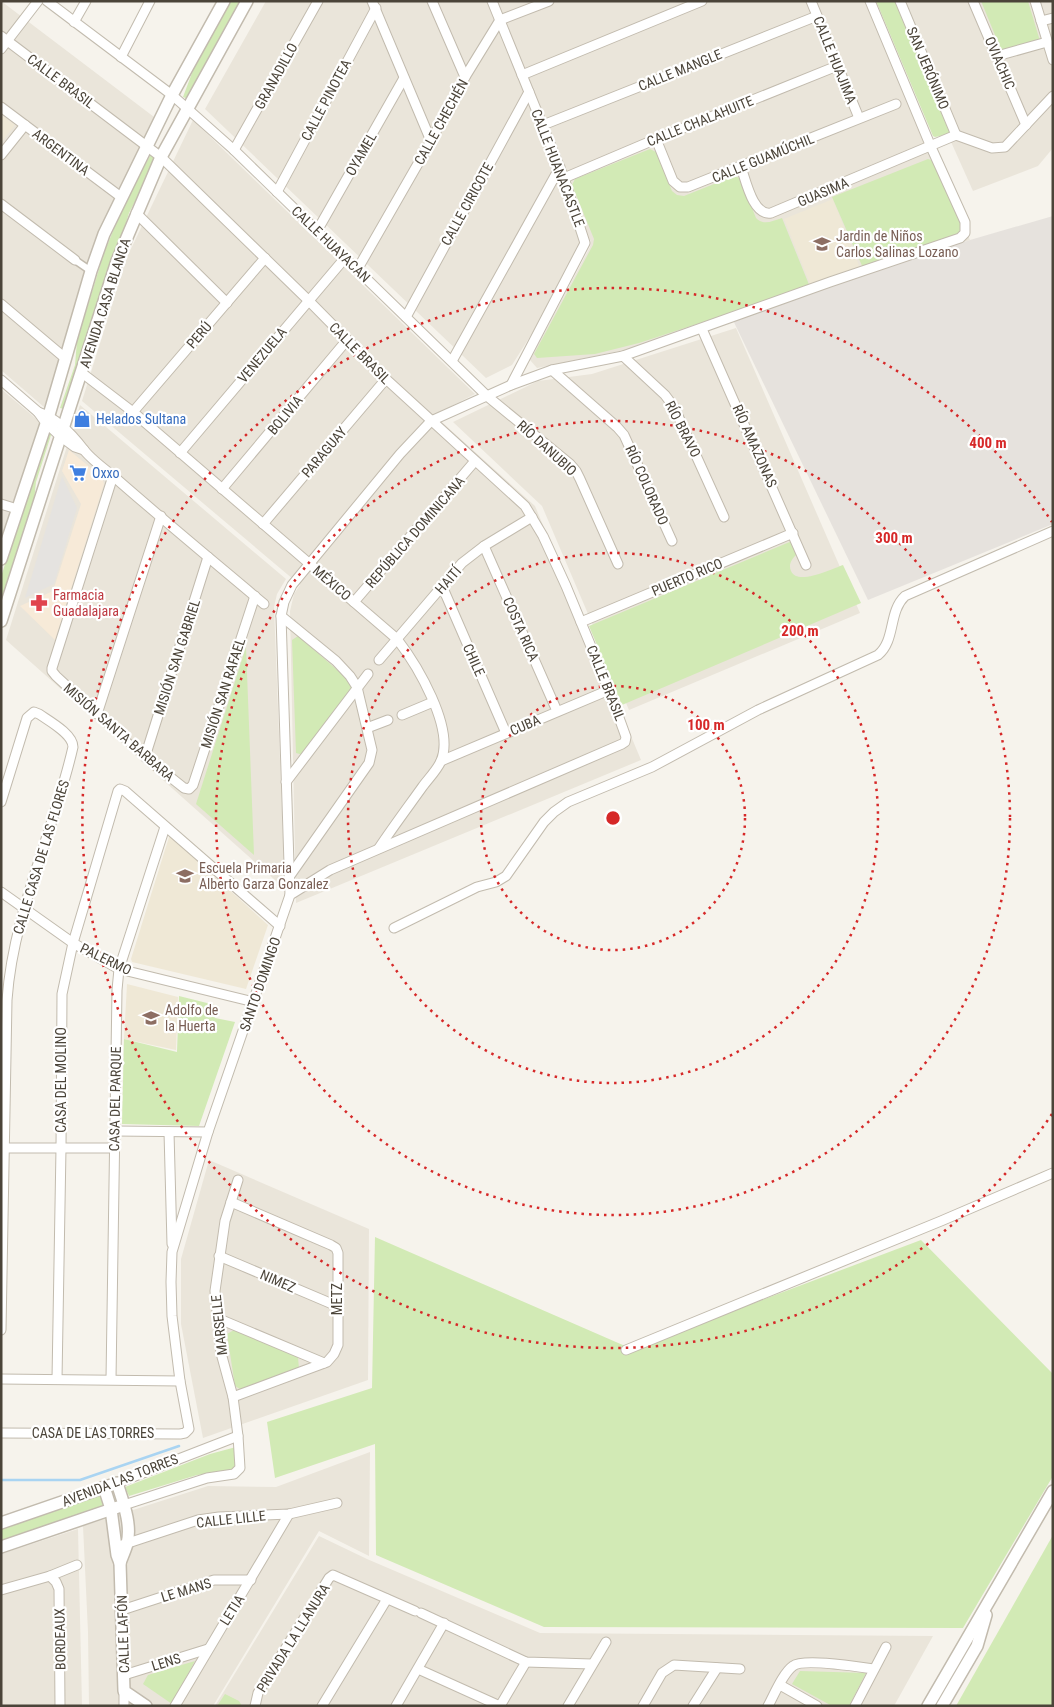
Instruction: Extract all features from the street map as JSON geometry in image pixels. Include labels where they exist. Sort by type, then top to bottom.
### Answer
[{"type":"street","points":[[1,50],[4,39],[38,1]]},
{"type":"street","name":"CALLE HUAYACAN","points":[[47,1],[172,95],[234,150],[487,396]]},
{"type":"street","points":[[74,22],[86,1]]},
{"type":"street","points":[[121,58],[150,1]]},
{"type":"street","name":"AVENIDA CASA BLANCA","points":[[1,559],[44,417],[65,358],[104,234],[172,95],[224,1]]},
{"type":"street","name":"AVENIDA CASA BLANCA","points":[[1,621],[117,261],[136,213],[161,157],[247,1]]},
{"type":"street","name":"GRANADILLO","points":[[234,150],[318,1]]},
{"type":"street","points":[[432,1],[464,77]]},
{"type":"street","name":"CALLE HUANACASTLE","points":[[492,1],[560,167],[584,238],[584,245],[511,385]]},
{"type":"street","points":[[500,20],[549,1]]},
{"type":"street","points":[[522,75],[702,1]]},
{"type":"street","name":"CALLE HUAJIMA","points":[[811,1],[859,118]]},
{"type":"street","points":[[441,761],[378,848],[330,870],[290,895],[281,616],[287,593],[400,454],[431,421],[511,385],[552,370],[623,356],[960,238],[966,231],[965,222],[931,147],[870,1]]},
{"type":"street","name":"SAN JERÓNIMO","points":[[900,1],[956,135]]},
{"type":"street","name":"OVIACHIC","points":[[973,1],[1026,126]]},
{"type":"street","points":[[1035,1],[1053,60]]},
{"type":"street","points":[[374,5],[431,141]]},
{"type":"street","name":"CALLE PINOTEA","points":[[277,192],[374,5]]},
{"type":"street","name":"CALLE MANGLE","points":[[543,125],[817,16]]},
{"type":"street","points":[[1041,21],[1053,18]]},
{"type":"street","name":"CALLE CHECHÉN","points":[[357,270],[431,141],[464,77],[500,20]]},
{"type":"street","name":"CALLE BRASIL","points":[[4,39],[161,157],[386,379],[521,502],[532,517],[547,545],[609,690],[626,734],[626,740],[622,744],[378,848]]},
{"type":"street","points":[[997,56],[1047,42]]},
{"type":"street","name":"CALLE CHALAHUITE","points":[[564,178],[837,66]]},
{"type":"street","name":"OYAMEL","points":[[317,231],[404,78]]},
{"type":"street","name":"CALLE CIRICOTE","points":[[406,317],[529,92]]},
{"type":"street","points":[[931,147],[956,135],[992,148],[1002,148],[1008,145],[1053,96]]},
{"type":"street","name":"CALLE GUAMÚCHIL","points":[[656,139],[675,184],[680,187],[693,186],[896,104]]},
{"type":"street","name":"ARGENTINA","points":[[1,107],[121,197]]},
{"type":"street","points":[[1,155],[25,125]]},
{"type":"street","name":"GUASIMA","points":[[741,167],[756,207],[767,214],[931,147]]},
{"type":"street","points":[[452,361],[560,167]]},
{"type":"street","points":[[1,204],[91,271]]},
{"type":"street","points":[[136,213],[227,303]]},
{"type":"street","name":"PERÚ","points":[[133,412],[265,258]]},
{"type":"street","name":"VENEZUELA","points":[[180,453],[345,258]]},
{"type":"street","points":[[1,304],[65,358]]},
{"type":"street","name":"RÍO AMAZONAS","points":[[702,329],[806,565]]},
{"type":"street","name":"BOLIVIA","points":[[222,489],[347,340]]},
{"type":"street","name":"RÍO BRAVO","points":[[623,356],[665,395],[674,407],[724,517]]},
{"type":"street","name":"RÍO COLORADO","points":[[552,370],[617,427],[624,436],[672,541]]},
{"type":"street","name":"MÉXICO","points":[[82,373],[133,412],[398,639],[414,664],[433,702],[443,730],[441,761]]},
{"type":"street","name":"PARAGUAY","points":[[263,524],[386,379]]},
{"type":"street","points":[[1,380],[61,431],[75,447],[84,450],[264,604]]},
{"type":"street","name":"RÍO DANUBIO","points":[[487,396],[576,471],[618,564]]},
{"type":"street","name":"REPÚBLICA DOMINICANA","points":[[354,602],[475,461]]},
{"type":"street","name":"MISIÓN SANTA BARBARA","points":[[113,476],[52,671],[145,757],[184,788],[189,789]]},
{"type":"street","points":[[1,504],[17,509]]},
{"type":"street","points":[[97,714],[161,516]]},
{"type":"street","name":"HAITÍ","points":[[379,660],[462,563],[484,546],[532,517]]},
{"type":"street","points":[[394,928],[477,887],[501,880],[506,876],[544,822],[568,802],[652,767],[758,710],[878,655],[885,647],[897,606],[905,596],[1053,531]]},
{"type":"street","name":"PUERTO RICO","points":[[581,622],[793,533]]},
{"type":"street","name":"COSTA RICA","points":[[484,546],[557,711]]},
{"type":"street","name":"MISIÓN SAN GABRIEL","points":[[145,757],[208,557]]},
{"type":"street","name":"CHILE","points":[[442,586],[506,733]]},
{"type":"street","name":"MISIÓN SAN RAFAEL","points":[[189,789],[193,785],[255,596]]},
{"type":"street","points":[[281,616],[336,661],[350,676],[357,687],[372,750],[369,763],[289,877]]},
{"type":"street","points":[[286,782],[368,674]]},
{"type":"street","name":"CUBA","points":[[441,761],[609,690]]},
{"type":"street","points":[[402,715],[433,702]]},
{"type":"street","name":"CALLE CASA DE LAS FLORES","points":[[1,802],[24,724],[27,718],[34,712],[69,736],[73,743],[14,946],[8,990],[3,1148],[1,1330]]},
{"type":"street","points":[[367,728],[388,720]]},
{"type":"street","name":"CASA DEL MOLINO","points":[[57,1379],[61,1148],[61,1001],[63,982],[116,793],[120,789],[125,791],[165,827]]},
{"type":"street","points":[[165,827],[280,926]]},
{"type":"street","name":"CASA DEL PARQUE","points":[[111,1379],[116,1017],[120,969],[165,827]]},
{"type":"street","name":"PALERMO","points":[[1,892],[73,943],[120,969],[254,1002]]},
{"type":"street","name":"SANTO DOMINGO","points":[[186,1433],[190,1426],[180,1381],[172,1316],[172,1252],[208,1132],[290,895]]},
{"type":"street","points":[[115,1131],[208,1132]]},
{"type":"street","points":[[169,1132],[172,1252]]},
{"type":"street","points":[[3,1148],[114,1148]]},
{"type":"street","points":[[626,1350],[1053,1173]]},
{"type":"street","name":"MARSELLE","points":[[238,1180],[225,1221],[215,1291],[221,1353],[233,1397],[238,1436],[239,1471]]},
{"type":"street","name":"METZ","points":[[231,1202],[334,1246],[338,1253],[336,1350],[329,1360],[324,1362]]},
{"type":"street","name":"NIMEZ","points":[[219,1256],[337,1306]]},
{"type":"street","points":[[217,1318],[324,1362]]},
{"type":"street","points":[[233,1397],[324,1362]]},
{"type":"street","points":[[1,1379],[180,1381]]},
{"type":"street","name":"CASA DE LAS TORRES","points":[[1,1433],[186,1433]]},
{"type":"street","name":"AVENIDA LAS TORRES","points":[[1,1523],[104,1487],[238,1436]]},
{"type":"street","name":"AVENIDA LAS TORRES","points":[[1,1547],[183,1485],[207,1478],[234,1474],[239,1471]]},
{"type":"street","name":"CALLE LAFÓN","points":[[117,1482],[124,1505],[127,1525],[121,1545],[120,1563],[124,1706]]},
{"type":"street","name":"CALLE LAFÓN","points":[[104,1487],[121,1545]]},
{"type":"street","points":[[928,1706],[1053,1491]]},
{"type":"street","name":"CALLE LILLE","points":[[121,1545],[198,1520],[219,1517],[289,1514],[337,1503]]},
{"type":"street","name":"LETIA","points":[[175,1706],[289,1514]]},
{"type":"street","points":[[1,1590],[50,1576],[77,1565]]},
{"type":"street","name":"PRIVADA LA LLANURA","points":[[255,1706],[258,1693],[333,1575],[387,1599]]},
{"type":"street","name":"BORDEAUX","points":[[50,1576],[56,1582],[59,1589],[60,1706]]},
{"type":"street","name":"LE MANS","points":[[122,1610],[214,1580],[251,1580]]},
{"type":"street","points":[[322,1706],[387,1599],[444,1623],[526,1662],[592,1664]]},
{"type":"street","points":[[942,1706],[977,1646],[989,1604]]},
{"type":"street","points":[[396,1706],[444,1623]]},
{"type":"street","points":[[568,1706],[606,1642]]},
{"type":"street","points":[[855,1706],[886,1647]]},
{"type":"street","name":"LENS","points":[[124,1675],[208,1649]]},
{"type":"street","points":[[418,1669],[500,1706],[526,1662]]},
{"type":"street","points":[[768,1706],[794,1665],[811,1662],[874,1669]]},
{"type":"street","points":[[643,1706],[662,1673],[671,1666],[740,1668]]},
{"type":"street","points":[[693,1706],[717,1668]]},
{"type":"street","points":[[780,1685],[817,1706]]},
{"type":"street","points":[[124,1691],[146,1706]]},
{"type":"shaded area","points":[[1,1],[158,120],[106,225],[44,407],[1,370]]},
{"type":"shaded area","points":[[266,1],[865,1],[970,240],[629,349],[537,368],[530,360],[590,247],[591,240],[512,365],[486,378],[205,109]]},
{"type":"shaded area","points":[[888,1],[1053,1],[1053,148],[1038,166],[973,191]]},
{"type":"shaded area","points":[[1,115],[15,125],[1,143]]},
{"type":"shaded area","points":[[193,120],[475,394],[434,415],[535,506],[641,760],[296,903],[290,611],[294,594],[300,585],[82,401],[127,257]]},
{"type":"shaded area","name":"Jardin de Niños Carlos Salinas Lozano","points":[[833,199],[860,268],[810,284],[784,219]]},
{"type":"shaded area","points":[[1053,216],[1053,524],[868,600],[731,316],[970,240]]},
{"type":"shaded area","points":[[736,328],[860,613],[629,710],[542,506],[453,422],[538,381],[592,374]]},
{"type":"shaded area","points":[[1,389],[40,422],[1,545]]},
{"type":"shaded area","points":[[80,405],[286,579],[277,594],[274,607],[285,889],[6,640]]},
{"type":"shaded area","points":[[69,450],[102,477],[104,484],[55,640],[20,606],[53,591],[81,504],[62,471]]},
{"type":"shaded area","points":[[62,476],[77,508],[54,584],[25,598]]},
{"type":"shaded area","name":"Escuela Primaria Alberto Garza Gonzalez","points":[[169,837],[268,925],[246,989],[132,962],[131,959]]},
{"type":"shaded area","name":"Adolfo de la Huerta","points":[[127,984],[178,997],[176,1050],[124,1039]]},
{"type":"shaded area","points":[[209,1160],[369,1229],[368,1380],[203,1438],[181,1324],[181,1259]]},
{"type":"shaded area","points":[[370,1452],[369,1556],[319,1531],[213,1706],[89,1706],[83,1526],[208,1486],[276,1487]]},
{"type":"shaded area","points":[[78,1529],[82,1706],[1,1706],[1,1554]]},
{"type":"shaded area","points":[[319,1536],[367,1559],[540,1633],[933,1636],[894,1706],[215,1706]]},
{"type":"green space","points":[[230,1],[240,1],[188,99],[183,97],[198,57]]},
{"type":"green space","points":[[876,1],[897,1],[951,131],[950,134],[933,136]]},
{"type":"green space","points":[[981,1],[1028,1],[1040,41],[1002,52]]},
{"type":"green space","points":[[650,149],[656,152],[672,191],[677,195],[684,196],[734,176],[740,178],[756,218],[765,222],[782,218],[810,287],[639,343],[595,354],[537,358],[534,354],[593,245],[594,239],[572,185],[575,179]]},
{"type":"green space","points":[[151,154],[157,159],[129,213],[68,410],[60,408],[75,365],[77,341],[104,253],[122,209]]},
{"type":"green space","points":[[928,159],[934,161],[962,227],[956,236],[863,268],[832,197]]},
{"type":"green space","points":[[47,431],[52,432],[36,482],[34,501],[1,605],[1,577]]},
{"type":"green space","points":[[792,541],[797,554],[790,566],[791,571],[795,575],[807,577],[843,565],[861,603],[622,705],[589,626]]},
{"type":"green space","points":[[298,636],[350,681],[351,689],[303,755],[296,753],[292,640]]},
{"type":"green space","points":[[246,647],[254,855],[196,804]]},
{"type":"green space","points":[[179,996],[219,1006],[215,1018],[235,1022],[199,1126],[122,1124],[124,1039],[177,1052]]},
{"type":"green space","points":[[375,1237],[632,1349],[921,1240],[1053,1374],[1053,1476],[963,1628],[544,1627],[376,1555],[375,1444],[275,1478],[267,1422],[372,1388]]},
{"type":"green space","points":[[234,1330],[298,1357],[299,1369],[243,1391],[235,1386],[227,1334]]},
{"type":"green space","points":[[236,1447],[235,1471],[197,1475],[129,1496],[125,1487],[210,1454]]},
{"type":"green space","points":[[100,1495],[104,1507],[1,1541],[1,1528]]},
{"type":"green space","points":[[1053,1535],[1053,1706],[956,1706]]},
{"type":"green space","points":[[195,1661],[172,1704],[143,1684],[148,1675]]},
{"type":"green space","points":[[800,1671],[866,1673],[849,1706],[832,1706],[792,1684]]},
{"type":"green space","points":[[225,1694],[239,1701],[242,1706],[217,1706]]},
{"type":"waterway","points":[[1,1480],[80,1480],[179,1446]]},
{"type":"place","name":"Jardin de Niños Carlos Salinas Lozano","points":[[822,244]]},
{"type":"place","name":"Helados Sultana","points":[[82,419]]},
{"type":"place","name":"Oxxo","points":[[78,473]]},
{"type":"place","name":"Farmacia Guadalajara","points":[[39,603]]},
{"type":"place","name":"Escuela Primaria Alberto Garza Gonzalez","points":[[185,876]]},
{"type":"place","name":"Adolfo de la Huerta","points":[[151,1018]]}]
